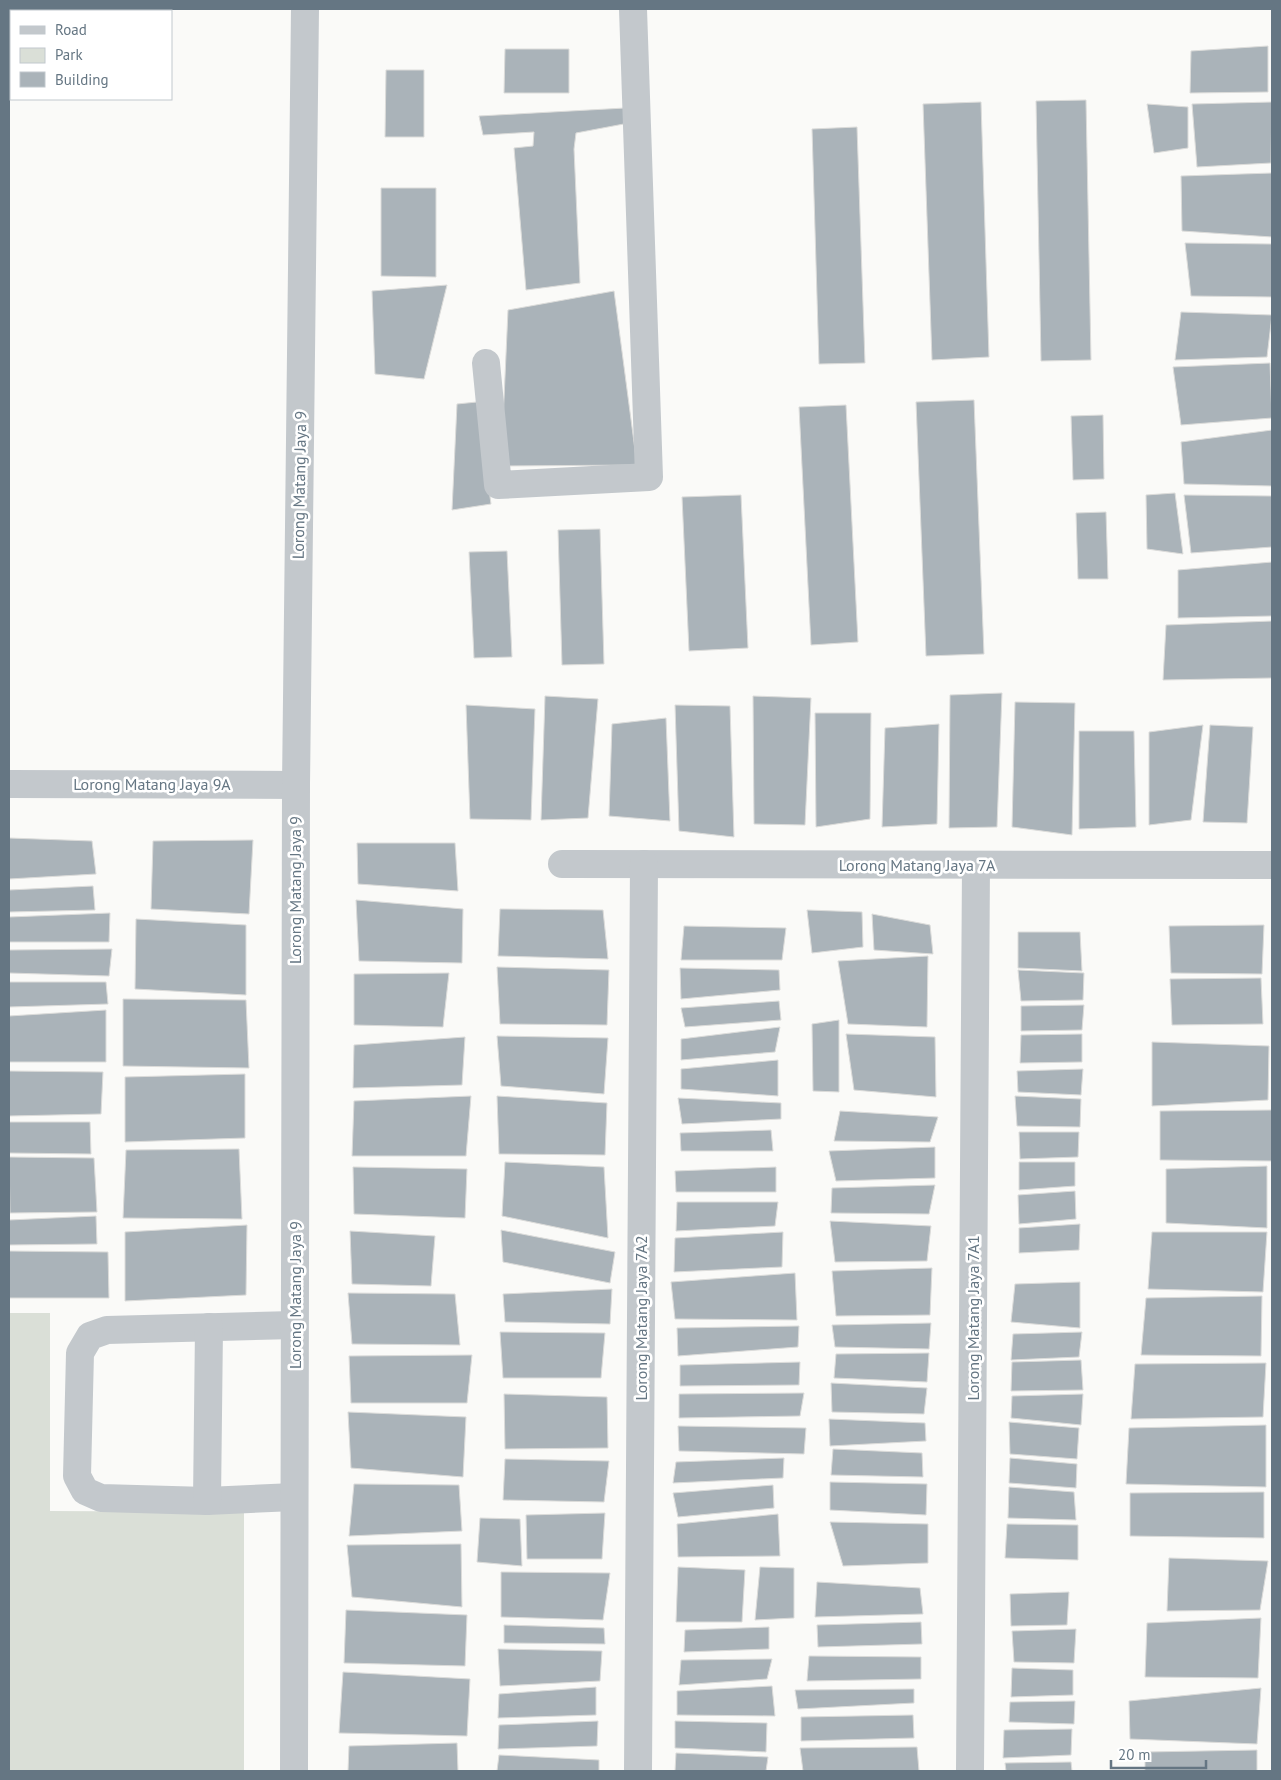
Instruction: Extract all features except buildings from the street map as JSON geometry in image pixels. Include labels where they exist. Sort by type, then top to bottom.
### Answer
[{"type":"street","name":"Lorong Matang Jaya 9","points":[[294,1771],[296,785],[305,9]]},
{"type":"street","points":[[486,363],[498,485],[649,477],[633,9]]},
{"type":"street","name":"Lorong Matang Jaya 9A","points":[[9,784],[296,785]]},
{"type":"street","name":"Lorong Matang Jaya 7A","points":[[562,864],[1272,866]]},
{"type":"street","name":"Lorong Matang Jaya 7A2","points":[[638,1771],[644,864]]},
{"type":"street","name":"Lorong Matang Jaya 7A1","points":[[970,1771],[976,865]]},
{"type":"street","points":[[294,1326],[107,1330],[90,1336],[80,1352],[77,1476],[85,1491],[101,1498],[207,1501],[294,1497]]},
{"type":"street","points":[[207,1501],[209,1327]]},
{"type":"green space","points":[[9,1313],[50,1313],[50,1511],[244,1512],[244,1771],[9,1770]]}]
